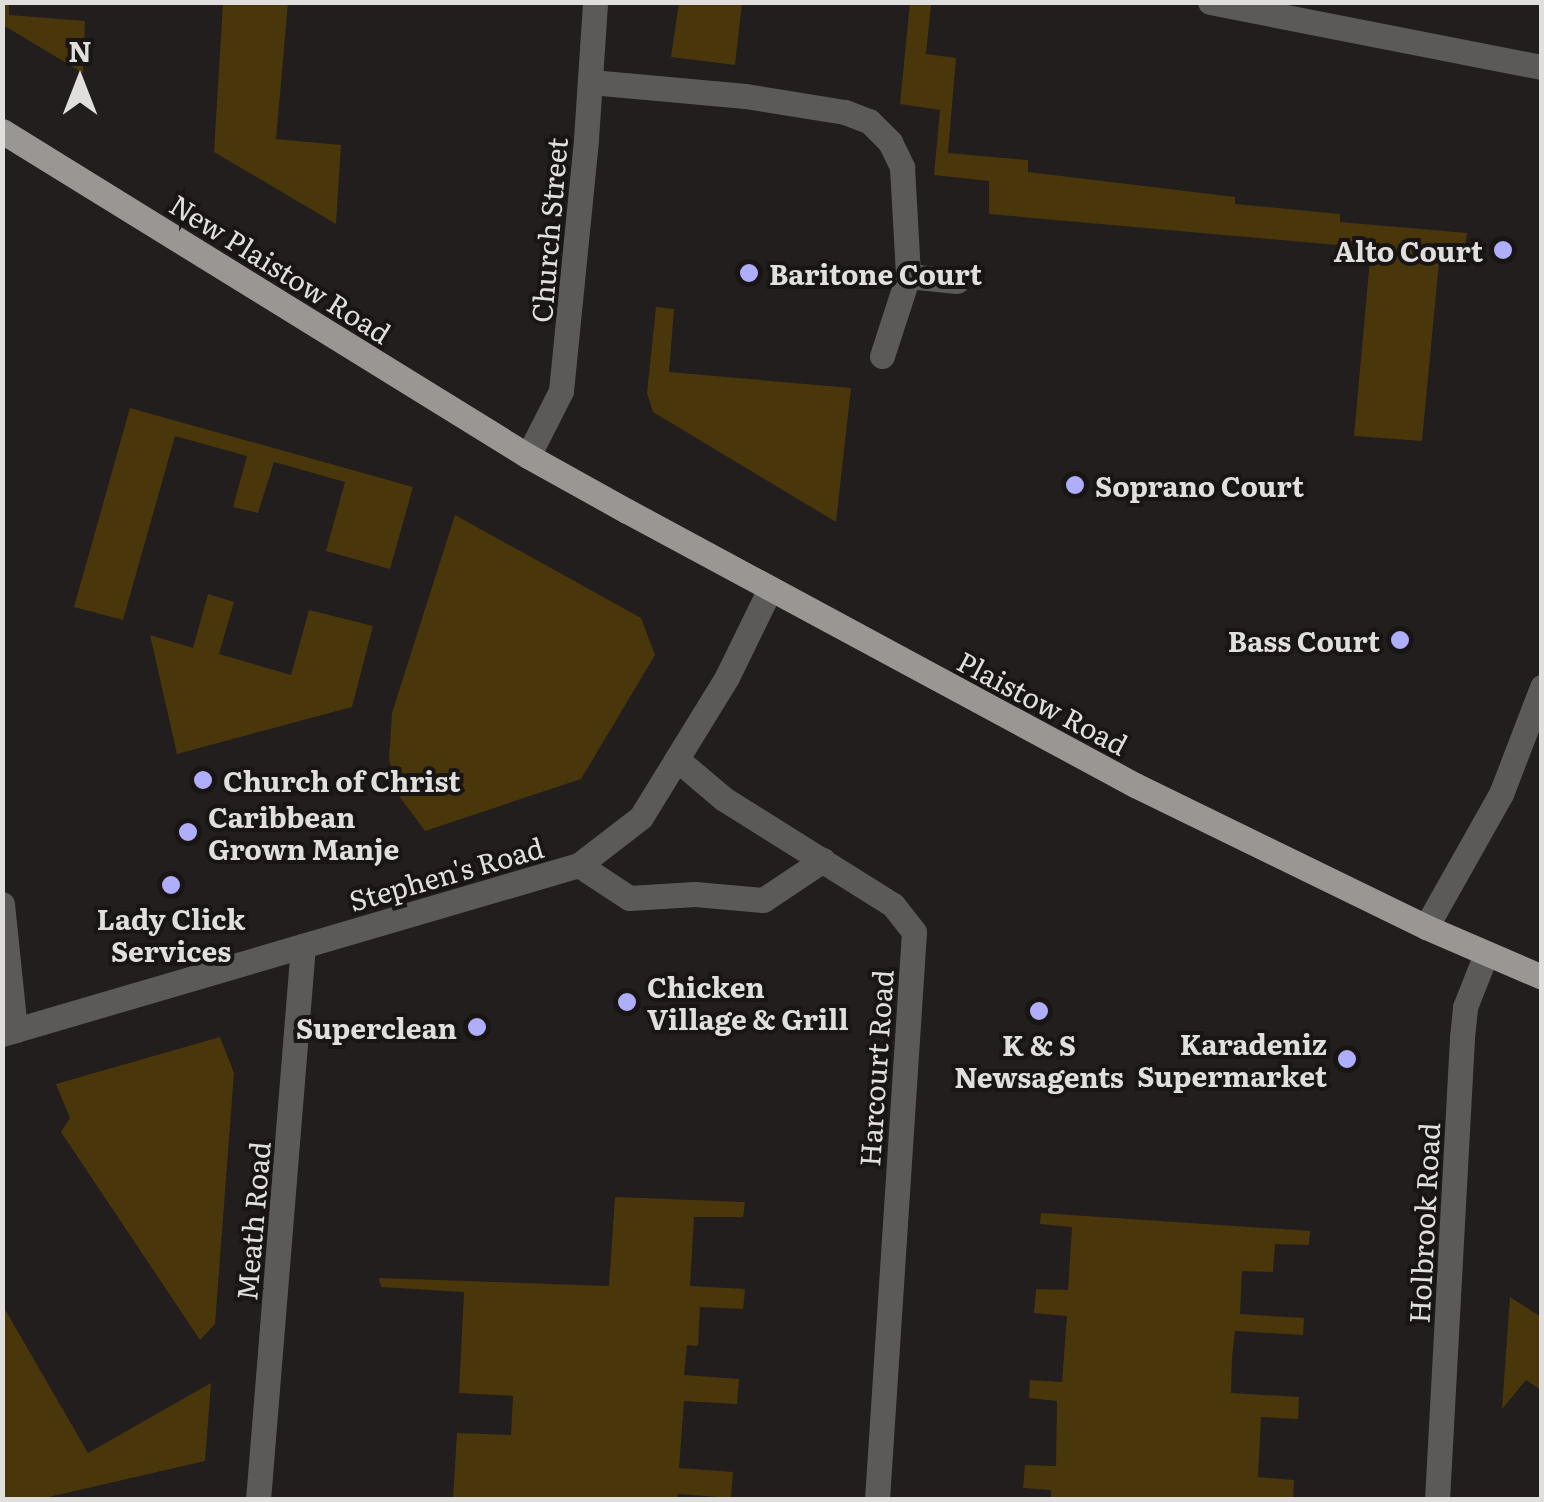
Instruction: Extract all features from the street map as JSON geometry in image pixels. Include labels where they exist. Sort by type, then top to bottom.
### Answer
[{"type":"main road","name":"New Plaistow Road","points":[[2,131],[528,456]]},
{"type":"main road","name":"Plaistow Road","points":[[528,456],[1120,776],[1426,927],[1542,977]]},
{"type":"street","name":"Church Street","points":[[528,456],[561,390],[591,82],[594,2]]},
{"type":"street","points":[[1210,2],[1542,67]]},
{"type":"street","points":[[591,82],[745,96],[845,112],[869,121],[890,142],[902,166],[908,276],[882,356]]},
{"type":"street","points":[[908,276],[957,281]]},
{"type":"street","name":"Stephen's Road","points":[[9,1032],[580,865],[641,817],[680,761],[770,589]]},
{"type":"street","points":[[1426,927],[1501,794],[1542,688]]},
{"type":"street","name":"Harcourt Road","points":[[680,761],[724,798],[893,905],[914,932],[877,1500]]},
{"type":"street","points":[[580,865],[629,898],[695,894],[764,900],[822,860]]},
{"type":"street","points":[[2,904],[9,1032]]},
{"type":"street","name":"Meath Road","points":[[258,1500],[303,946]]},
{"type":"street","name":"Holbrook Road","points":[[1436,1500],[1462,1036],[1465,1008],[1486,954]]},
{"type":"shaded area","points":[[3,2],[9,3],[9,15],[85,21],[83,73],[3,25]]},
{"type":"shaded area","points":[[223,3],[288,3],[276,139],[341,145],[336,224],[214,152]]},
{"type":"shaded area","points":[[679,3],[742,3],[735,65],[671,57]]},
{"type":"shaded area","points":[[910,3],[931,4],[926,54],[956,58],[948,153],[1028,160],[1028,172],[1235,197],[1235,204],[1340,214],[1340,222],[1467,233],[1463,263],[1439,262],[1422,441],[1354,436],[1371,248],[989,214],[989,181],[934,175],[940,110],[900,104]]},
{"type":"shaded area","points":[[656,307],[674,309],[669,372],[851,388],[836,522],[653,412],[647,393]]},
{"type":"shaded area","points":[[130,408],[413,487],[390,569],[326,551],[345,482],[274,462],[258,513],[233,507],[247,456],[175,436],[123,620],[74,607]]},
{"type":"shaded area","points":[[455,515],[641,618],[655,655],[581,779],[425,831],[399,796],[389,759],[392,713]]},
{"type":"shaded area","points":[[208,594],[234,602],[219,654],[291,675],[309,610],[373,626],[352,707],[177,754],[150,635],[193,648]]},
{"type":"shaded area","points":[[220,1037],[234,1073],[215,1324],[200,1340],[61,1132],[70,1118],[56,1084]]},
{"type":"shaded area","points":[[615,1197],[745,1202],[743,1217],[694,1217],[690,1286],[745,1289],[743,1309],[700,1307],[698,1346],[687,1345],[684,1375],[739,1379],[737,1404],[684,1401],[679,1468],[733,1472],[731,1498],[678,1494],[677,1500],[453,1499],[457,1433],[511,1435],[513,1396],[459,1393],[464,1292],[381,1287],[379,1278],[609,1286]]},
{"type":"shaded area","points":[[1041,1213],[1310,1231],[1309,1245],[1275,1244],[1273,1272],[1242,1271],[1240,1314],[1304,1318],[1303,1335],[1235,1331],[1232,1357],[1231,1393],[1299,1397],[1298,1419],[1261,1417],[1258,1477],[1294,1480],[1293,1499],[1051,1500],[1051,1490],[1023,1488],[1025,1465],[1056,1466],[1057,1401],[1029,1398],[1030,1380],[1062,1382],[1067,1316],[1034,1313],[1036,1289],[1068,1290],[1072,1227],[1040,1224]]},
{"type":"shaded area","points":[[1510,1297],[1541,1317],[1541,1390],[1526,1380],[1502,1409]]},
{"type":"shaded area","points":[[3,1306],[88,1453],[211,1383],[205,1461],[40,1499],[3,1499]]},
{"type":"place","name":"Alto Court","points":[[1503,250]]},
{"type":"place","name":"Baritone Court","points":[[749,273]]},
{"type":"place","name":"Soprano Court","points":[[1075,485]]},
{"type":"place","name":"Bass Court","points":[[1400,640]]},
{"type":"place","name":"Church of Christ","points":[[203,780]]},
{"type":"place","name":"Caribbean Grown Manje","points":[[188,832]]},
{"type":"place","name":"Lady Click Services","points":[[171,885]]},
{"type":"place","name":"Chicken Village & Grill","points":[[627,1002]]},
{"type":"place","name":"K & S Newsagents","points":[[1039,1011]]},
{"type":"place","name":"Superclean","points":[[477,1027]]},
{"type":"place","name":"Karadeniz Supermarket","points":[[1347,1059]]}]
